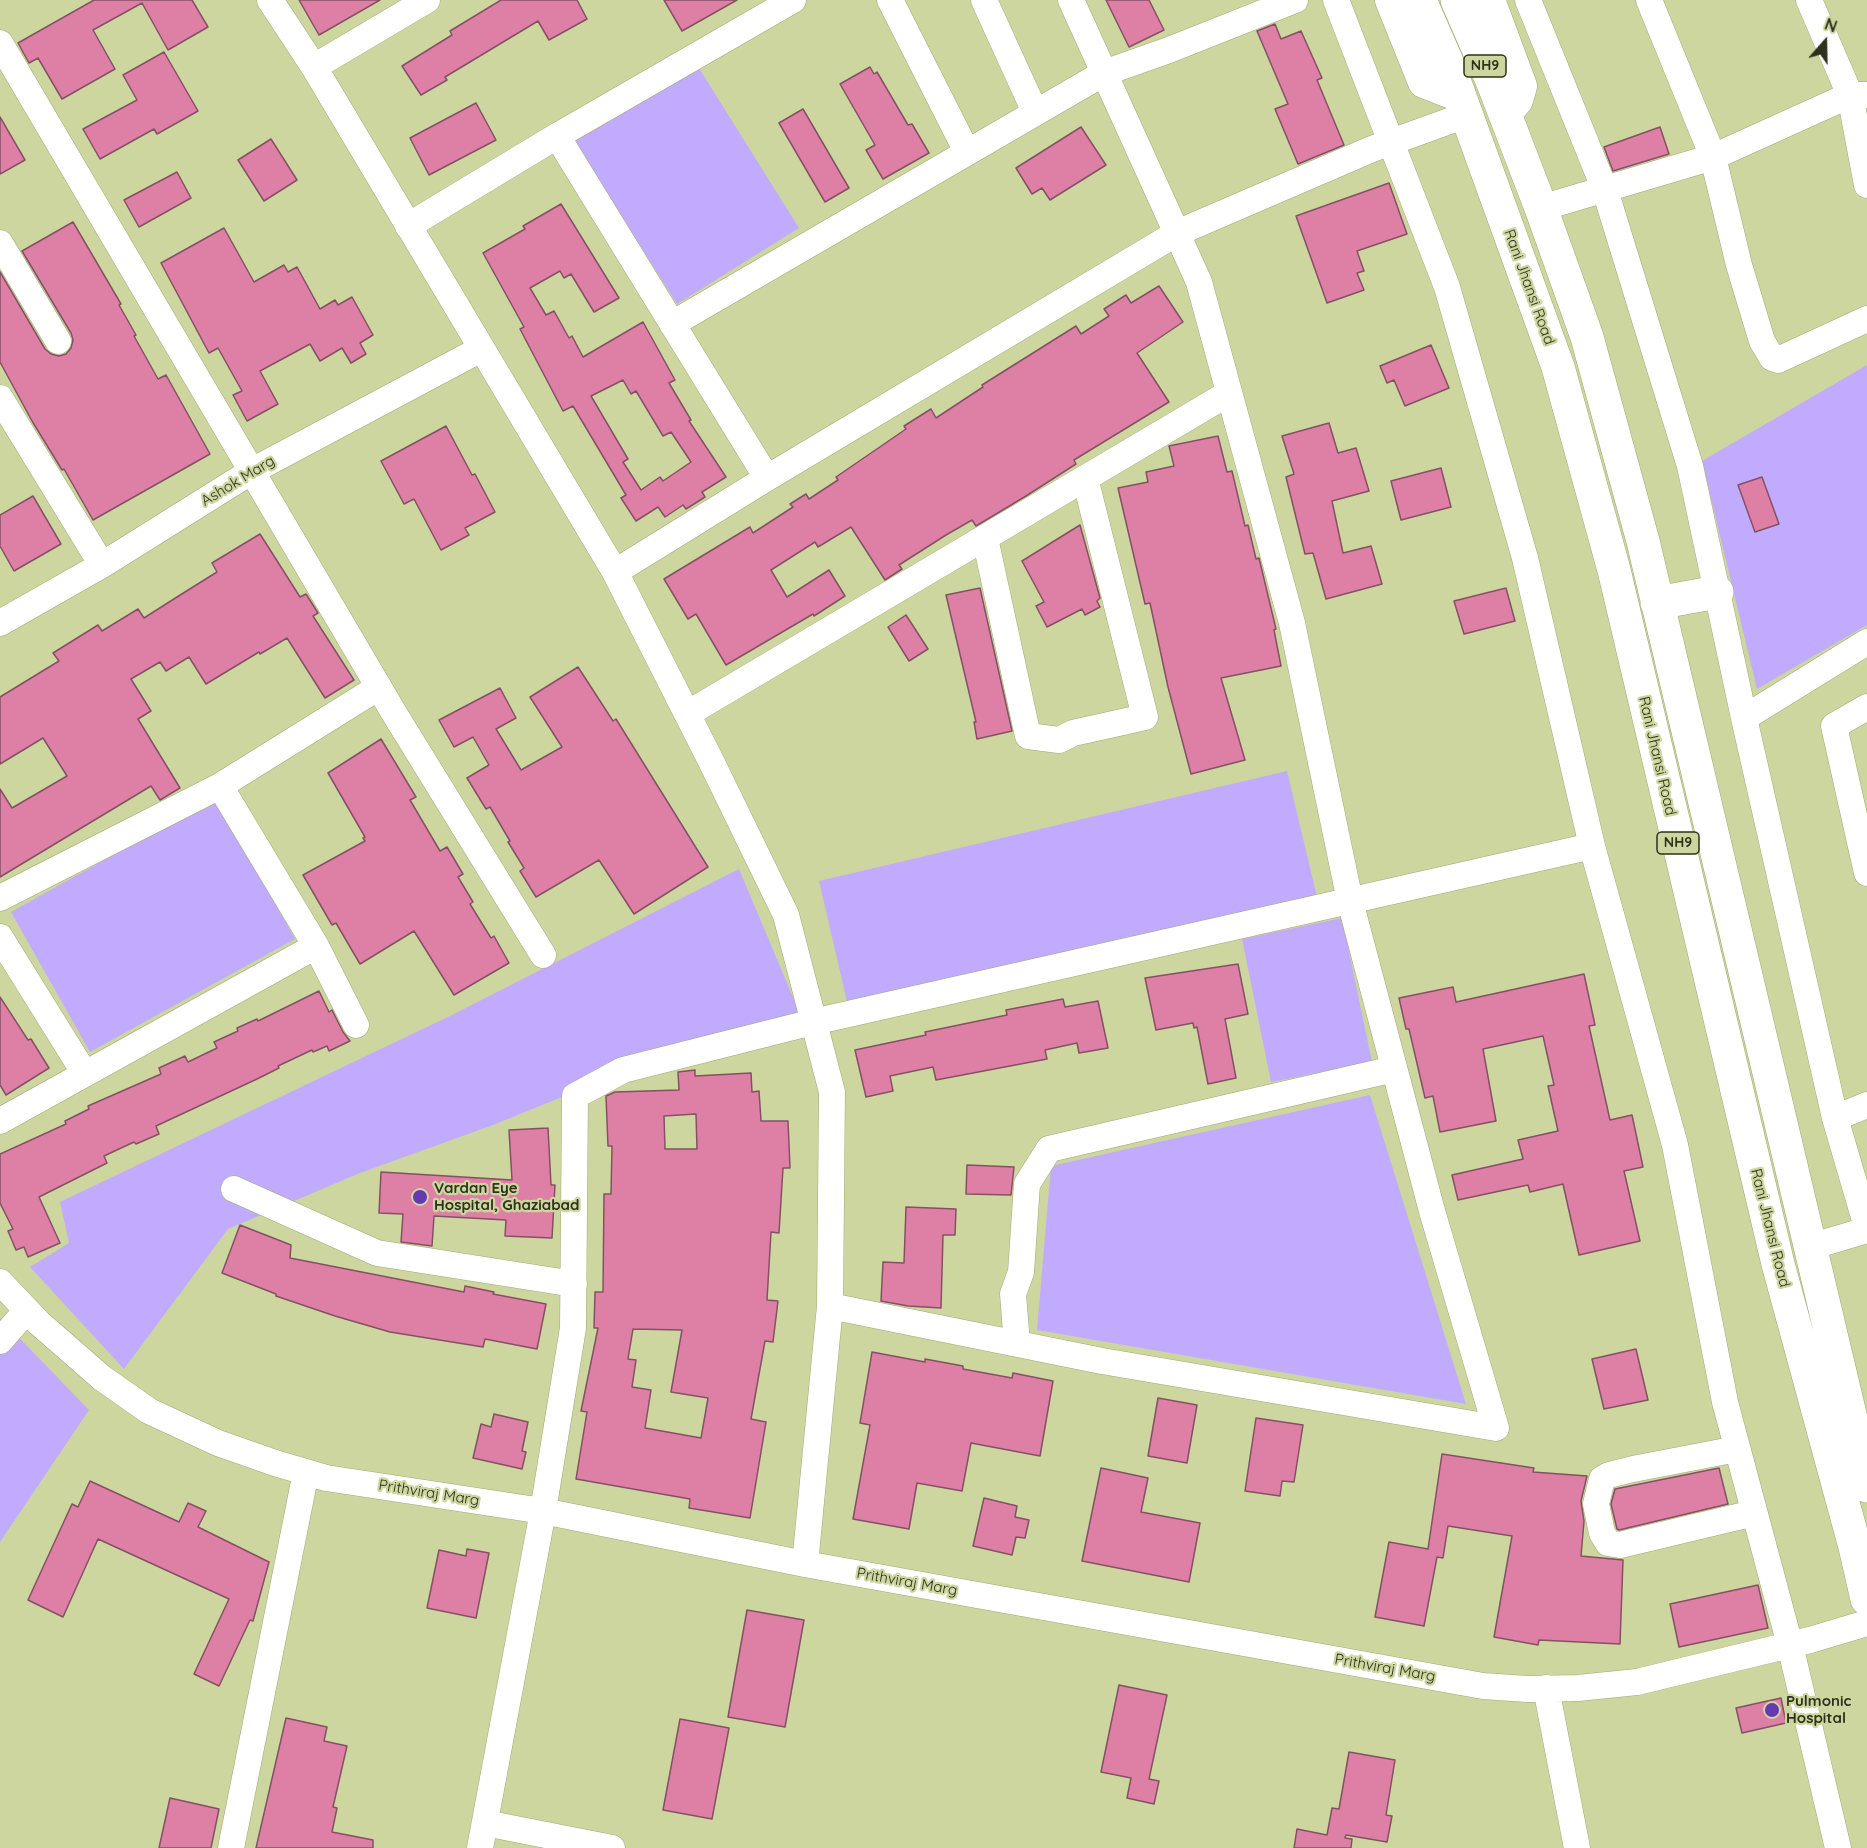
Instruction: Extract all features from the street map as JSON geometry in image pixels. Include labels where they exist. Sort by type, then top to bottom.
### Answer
[{"type":"highway","name":"NH9","points":[[1470,6],[1505,114],[1587,337],[1640,530],[1867,1486]]},
{"type":"highway","name":"NH9","points":[[1426,14],[1463,106]]},
{"type":"highway","name":"Rani Jhansi Road","points":[[1463,106],[1558,367],[1614,570],[1778,1264],[1867,1599]]},
{"type":"highway","points":[[1658,603],[1717,592]]},
{"type":"highway","points":[[1658,756],[1692,751]]},
{"type":"highway","points":[[1675,831],[1709,822]]},
{"type":"main road","points":[[1391,0],[1424,82],[1463,106]]},
{"type":"street","points":[[270,0],[314,67],[615,572],[786,915],[832,1092],[830,1306],[805,1564]]},
{"type":"street","points":[[314,67],[427,0]]},
{"type":"street","points":[[408,226],[556,136],[793,0]]},
{"type":"street","points":[[890,0],[967,152]]},
{"type":"street","points":[[984,0],[1035,112]]},
{"type":"street","points":[[830,1306],[1102,1361],[1497,1428],[1432,1212],[1350,901],[1292,623],[1199,282],[1071,0]]},
{"type":"street","points":[[672,324],[1104,73],[1180,46],[1295,0]]},
{"type":"street","points":[[1336,0],[1450,298],[1525,558],[1592,846],[1675,1145],[1725,1402],[1790,1645],[1838,1848]]},
{"type":"street","points":[[1528,0],[1605,190],[1690,466],[1744,718],[1835,1118],[1867,1229],[1810,1247]]},
{"type":"street","points":[[1649,0],[1713,157],[1739,265],[1762,341],[1772,358],[1778,360],[1867,319]]},
{"type":"street","points":[[1809,0],[1858,95],[1867,185]]},
{"type":"street","points":[[0,43],[379,687],[543,955]]},
{"type":"street","points":[[1541,208],[1713,157],[1858,95]]},
{"type":"street","points":[[615,572],[766,478],[1177,233],[1389,142],[1463,106]]},
{"type":"street","points":[[556,136],[766,478]]},
{"type":"street","points":[[0,243],[58,341]]},
{"type":"street","name":"Ashok Marg","points":[[0,622],[102,565],[252,471],[481,349]]},
{"type":"street","points":[[687,714],[1229,393]]},
{"type":"street","points":[[0,398],[102,565]]},
{"type":"street","points":[[985,538],[1028,736],[1059,740],[1072,733],[1145,717],[1085,478]]},
{"type":"street","points":[[1744,718],[1867,642]]},
{"type":"street","points":[[0,898],[220,786],[379,687]]},
{"type":"street","points":[[1867,707],[1834,726],[1861,811],[1867,873]]},
{"type":"street","points":[[220,786],[316,946],[356,1025]]},
{"type":"street","points":[[480,1848],[543,1511],[573,1328],[575,1096],[623,1070],[813,1022],[1592,846]]},
{"type":"street","points":[[0,937],[85,1074]]},
{"type":"street","points":[[0,1121],[316,946]]},
{"type":"street","points":[[1017,1344],[1013,1294],[1021,1272],[1027,1184],[1049,1149],[1394,1069]]},
{"type":"street","points":[[1835,1118],[1867,1105]]},
{"type":"street","points":[[234,1189],[377,1253],[574,1284]]},
{"type":"street","name":"Prithviraj Marg","points":[[0,1282],[27,1310],[102,1378],[149,1411],[218,1443],[326,1478],[543,1511],[805,1564],[1483,1686],[1578,1688],[1637,1682],[1790,1645],[1867,1623]]},
{"type":"street","points":[[0,1341],[27,1310]]},
{"type":"street","points":[[1737,1449],[1634,1469],[1602,1479],[1596,1504],[1602,1533],[1608,1542],[1620,1545],[1754,1513]]},
{"type":"street","points":[[231,1848],[306,1472]]},
{"type":"street","points":[[1546,1688],[1577,1848]]},
{"type":"street","points":[[485,1823],[612,1848]]},
{"type":"shaded area","points":[[697,65],[799,228],[677,304],[574,141]]},
{"type":"shaded area","points":[[1867,365],[1867,625],[1757,689],[1702,461]]},
{"type":"shaded area","points":[[1287,771],[1317,897],[848,1006],[819,881]]},
{"type":"shaded area","points":[[216,798],[295,939],[90,1052],[11,912]]},
{"type":"shaded area","points":[[739,869],[801,1016],[557,1099],[493,1125],[360,1173],[228,1229],[124,1369],[30,1267],[69,1243],[60,1202],[452,1015]]},
{"type":"shaded area","points":[[1342,918],[1372,1062],[1271,1082],[1242,939]]},
{"type":"shaded area","points":[[1370,1095],[1466,1404],[1037,1330],[1051,1166]]},
{"type":"shaded area","points":[[0,1318],[89,1410],[0,1542]]},
{"type":"building","points":[[94,0],[192,0],[208,27],[168,50],[142,3],[93,30],[115,69],[62,99],[38,58],[29,63],[18,43]]},
{"type":"building","points":[[299,0],[380,0],[319,35]]},
{"type":"building","points":[[501,0],[577,0],[587,19],[549,40],[538,21],[445,77],[447,80],[421,95],[402,66],[452,35],[450,31]]},
{"type":"building","points":[[664,0],[737,0],[682,31]]},
{"type":"building","points":[[1106,0],[1149,0],[1164,30],[1129,47]]},
{"type":"building","points":[[1275,24],[1281,39],[1301,31],[1322,78],[1317,80],[1344,145],[1298,164],[1275,109],[1288,104],[1257,31]]},
{"type":"building","points":[[164,52],[198,111],[157,134],[154,129],[100,159],[83,129],[137,100],[123,75]]},
{"type":"building","points":[[870,67],[874,74],[877,72],[908,125],[912,124],[929,153],[883,179],[866,150],[875,145],[840,84]]},
{"type":"building","points":[[476,103],[496,140],[429,175],[410,138]]},
{"type":"building","points":[[803,109],[849,188],[825,202],[779,123]]},
{"type":"building","points":[[0,117],[25,160],[0,174]]},
{"type":"building","points":[[1081,127],[1106,165],[1050,200],[1042,188],[1032,194],[1016,168]]},
{"type":"building","points":[[1660,127],[1669,154],[1613,171],[1604,147]]},
{"type":"building","points":[[271,139],[297,180],[264,201],[238,160]]},
{"type":"building","points":[[177,172],[191,198],[139,227],[124,200]]},
{"type":"building","points":[[1389,183],[1407,234],[1357,251],[1364,271],[1357,273],[1364,290],[1327,303],[1296,216]]},
{"type":"building","points":[[561,204],[619,298],[594,312],[571,274],[564,278],[560,271],[530,288],[546,315],[554,311],[569,338],[572,336],[583,357],[643,322],[675,380],[669,383],[691,420],[689,421],[726,477],[702,492],[705,497],[686,509],[683,505],[665,517],[658,507],[636,521],[621,498],[626,495],[573,406],[563,411],[520,329],[524,327],[483,253],[525,229],[523,226]],"holes":[[[623,380],[631,394],[636,391],[663,436],[671,432],[691,462],[663,481],[660,477],[641,490],[623,462],[628,459],[591,396]]]},
{"type":"building","points":[[73,222],[121,304],[119,305],[136,335],[134,336],[158,379],[166,375],[210,454],[93,520],[64,469],[62,470],[32,421],[0,362],[0,272],[45,349],[59,356],[66,354],[71,348],[73,340],[71,333],[22,251]]},
{"type":"building","points":[[224,228],[254,282],[284,265],[288,272],[297,267],[320,309],[335,300],[338,305],[352,297],[373,335],[360,343],[366,354],[351,363],[342,348],[320,361],[310,344],[260,371],[278,404],[247,421],[233,395],[242,391],[218,348],[209,353],[161,263]]},
{"type":"building","points":[[1159,286],[1183,322],[1137,353],[1169,402],[1074,460],[1076,464],[976,526],[972,520],[946,535],[899,565],[902,569],[885,580],[851,527],[818,547],[815,542],[771,570],[787,597],[829,570],[845,596],[726,665],[696,614],[688,619],[664,579],[750,527],[753,533],[793,507],[790,504],[806,494],[809,499],[838,480],[836,477],[906,429],[904,426],[931,409],[936,418],[983,387],[982,385],[1076,326],[1081,334],[1109,316],[1104,309],[1126,295],[1131,303]]},
{"type":"building","points":[[1431,345],[1449,388],[1405,406],[1394,380],[1387,383],[1380,366]]},
{"type":"building","points":[[1329,423],[1338,453],[1356,448],[1369,491],[1332,501],[1343,553],[1371,546],[1382,584],[1326,599],[1313,553],[1305,554],[1286,477],[1294,474],[1282,436]]},
{"type":"building","points":[[446,426],[495,512],[465,528],[469,535],[441,550],[414,499],[404,504],[381,461]]},
{"type":"building","points":[[1218,436],[1227,472],[1232,471],[1245,526],[1248,525],[1256,559],[1259,558],[1276,629],[1274,630],[1281,666],[1221,678],[1245,760],[1191,774],[1168,687],[1150,603],[1145,604],[1118,488],[1148,482],[1146,472],[1174,466],[1169,446]]},
{"type":"building","points":[[1441,468],[1451,507],[1401,520],[1391,481]]},
{"type":"building","points":[[1762,477],[1779,524],[1755,532],[1738,485]]},
{"type":"building","points":[[33,496],[61,544],[14,571],[0,546],[0,515]]},
{"type":"building","points":[[1080,525],[1100,598],[1097,601],[1100,607],[1085,615],[1082,609],[1047,627],[1036,606],[1044,602],[1022,561]]},
{"type":"building","points":[[260,534],[300,597],[306,594],[318,613],[313,616],[354,680],[325,698],[287,638],[206,684],[189,657],[166,671],[160,662],[131,679],[151,711],[138,719],[180,788],[160,800],[151,786],[0,877],[0,789],[12,808],[67,776],[43,738],[0,764],[0,697],[59,661],[53,653],[98,625],[102,631],[138,609],[144,618],[217,572],[212,563]]},
{"type":"building","points":[[980,588],[1012,731],[977,739],[974,722],[976,722],[946,595]]},
{"type":"building","points":[[1506,588],[1515,621],[1464,634],[1454,601]]},
{"type":"building","points":[[906,615],[928,649],[909,661],[888,627]]},
{"type":"building","points":[[578,667],[613,721],[616,719],[708,867],[634,914],[599,860],[536,897],[520,871],[524,868],[508,842],[510,841],[490,807],[486,809],[467,778],[489,765],[473,737],[454,747],[439,720],[500,688],[516,718],[496,729],[521,770],[562,747],[530,697]]},
{"type":"building","points":[[381,739],[416,797],[410,800],[440,851],[447,847],[463,874],[458,877],[473,902],[470,904],[491,938],[494,936],[509,963],[454,995],[414,931],[360,964],[336,923],[332,925],[303,875],[365,841],[363,838],[365,837],[328,773]]},
{"type":"building","points":[[1238,964],[1248,1014],[1225,1019],[1236,1078],[1208,1084],[1197,1027],[1194,1028],[1193,1023],[1156,1030],[1145,978]]},
{"type":"building","points":[[1584,974],[1595,1025],[1589,1026],[1610,1120],[1632,1115],[1643,1167],[1624,1171],[1640,1241],[1579,1255],[1563,1184],[1530,1192],[1528,1185],[1458,1200],[1452,1175],[1523,1159],[1518,1140],[1558,1131],[1548,1086],[1554,1085],[1543,1036],[1483,1049],[1496,1121],[1440,1132],[1433,1096],[1425,1098],[1409,1029],[1406,1029],[1399,998],[1453,987],[1456,1002]]},
{"type":"building","points":[[319,991],[329,1012],[332,1010],[350,1041],[329,1051],[327,1046],[313,1052],[312,1050],[257,1079],[156,1126],[159,1134],[136,1144],[134,1142],[104,1156],[107,1163],[39,1197],[60,1243],[28,1257],[24,1247],[16,1250],[8,1231],[13,1229],[0,1203],[0,1154],[66,1124],[65,1121],[89,1109],[88,1106],[161,1074],[159,1068],[185,1056],[188,1062],[217,1048],[214,1042],[238,1031],[237,1028],[257,1019],[258,1021]]},
{"type":"building","points":[[0,997],[49,1068],[6,1095],[0,1085]]},
{"type":"building","points":[[1063,999],[1065,1007],[1098,1001],[1108,1048],[1079,1053],[1077,1043],[1045,1050],[1047,1059],[936,1080],[933,1067],[890,1076],[893,1091],[866,1097],[855,1050],[926,1035],[925,1032],[1007,1015],[1006,1010]]},
{"type":"building","points":[[695,1070],[695,1076],[751,1073],[752,1092],[759,1091],[761,1121],[788,1121],[790,1168],[783,1168],[779,1233],[771,1232],[767,1300],[778,1301],[773,1342],[765,1341],[751,1419],[766,1422],[750,1518],[689,1508],[690,1499],[576,1479],[587,1412],[581,1411],[598,1328],[594,1328],[595,1292],[603,1292],[604,1194],[611,1194],[612,1146],[608,1146],[606,1096],[615,1092],[679,1090],[678,1072]],"holes":[[[696,1114],[697,1149],[665,1149],[664,1116]],[[633,1329],[682,1330],[671,1392],[708,1398],[701,1438],[645,1428],[651,1390],[632,1387],[636,1360],[628,1359]]]},
{"type":"building","points":[[548,1128],[551,1185],[555,1185],[552,1238],[505,1236],[506,1220],[434,1216],[432,1246],[401,1242],[403,1214],[379,1213],[381,1172],[512,1180],[509,1130]]},
{"type":"building","points":[[967,1165],[1014,1167],[1011,1195],[966,1194]]},
{"type":"building","points":[[906,1207],[956,1209],[955,1235],[943,1235],[941,1308],[908,1306],[881,1301],[883,1262],[904,1263]]},
{"type":"building","points":[[240,1225],[291,1245],[290,1258],[464,1292],[465,1286],[546,1304],[537,1349],[485,1339],[483,1347],[390,1332],[276,1296],[276,1294],[222,1273]]},
{"type":"building","points":[[1636,1349],[1648,1400],[1604,1409],[1592,1359]]},
{"type":"building","points":[[872,1352],[925,1362],[925,1359],[963,1366],[963,1369],[1012,1378],[1013,1373],[1053,1381],[1040,1456],[971,1443],[962,1491],[917,1483],[909,1529],[853,1519],[870,1425],[860,1423]]},
{"type":"building","points":[[1158,1398],[1197,1405],[1187,1463],[1148,1456]]},
{"type":"building","points":[[494,1414],[528,1422],[522,1451],[526,1452],[522,1469],[473,1458],[481,1424],[491,1427]]},
{"type":"building","points":[[1256,1418],[1303,1425],[1294,1482],[1282,1481],[1280,1496],[1245,1491]]},
{"type":"building","points":[[1442,1454],[1534,1468],[1533,1472],[1587,1476],[1581,1501],[1584,1521],[1581,1556],[1623,1560],[1620,1644],[1539,1640],[1538,1645],[1494,1637],[1512,1536],[1448,1526],[1443,1558],[1437,1557],[1424,1626],[1375,1617],[1389,1542],[1428,1549]]},
{"type":"building","points":[[1101,1468],[1148,1478],[1141,1512],[1200,1523],[1189,1582],[1082,1561]]},
{"type":"building","points":[[1719,1468],[1728,1504],[1617,1529],[1611,1504],[1615,1489]]},
{"type":"building","points":[[90,1481],[179,1522],[188,1503],[206,1511],[198,1527],[269,1562],[253,1621],[250,1620],[219,1686],[194,1674],[229,1599],[98,1539],[63,1617],[28,1600],[72,1504],[78,1507]]},
{"type":"building","points":[[984,1498],[1017,1506],[1015,1517],[1029,1520],[1025,1538],[1016,1537],[1012,1555],[973,1546]]},
{"type":"building","points":[[467,1549],[489,1553],[476,1618],[427,1608],[439,1550],[466,1556]]},
{"type":"building","points":[[1758,1585],[1768,1628],[1679,1647],[1670,1604]]},
{"type":"building","points":[[747,1610],[804,1620],[785,1727],[728,1717]]},
{"type":"building","points":[[1119,1685],[1167,1695],[1149,1779],[1159,1781],[1154,1804],[1127,1798],[1131,1778],[1101,1772]]},
{"type":"building","points":[[1781,1698],[1786,1723],[1742,1733],[1736,1708]]},
{"type":"building","points":[[286,1718],[327,1727],[324,1741],[347,1746],[333,1807],[337,1808],[332,1832],[373,1840],[373,1848],[256,1848]]},
{"type":"building","points":[[680,1719],[729,1728],[712,1819],[663,1810]]},
{"type":"building","points":[[1349,1752],[1395,1760],[1386,1815],[1392,1816],[1387,1842],[1346,1835],[1345,1838],[1352,1839],[1351,1848],[1294,1848],[1297,1829],[1327,1835],[1332,1808],[1339,1809]]},
{"type":"building","points":[[170,1798],[219,1809],[211,1848],[159,1848]]},
{"type":"place","name":"Vardan Eye Hospital, Ghaziabad","points":[[420,1197]]},
{"type":"place","name":"Pulmonic Hospital","points":[[1772,1710]]}]
